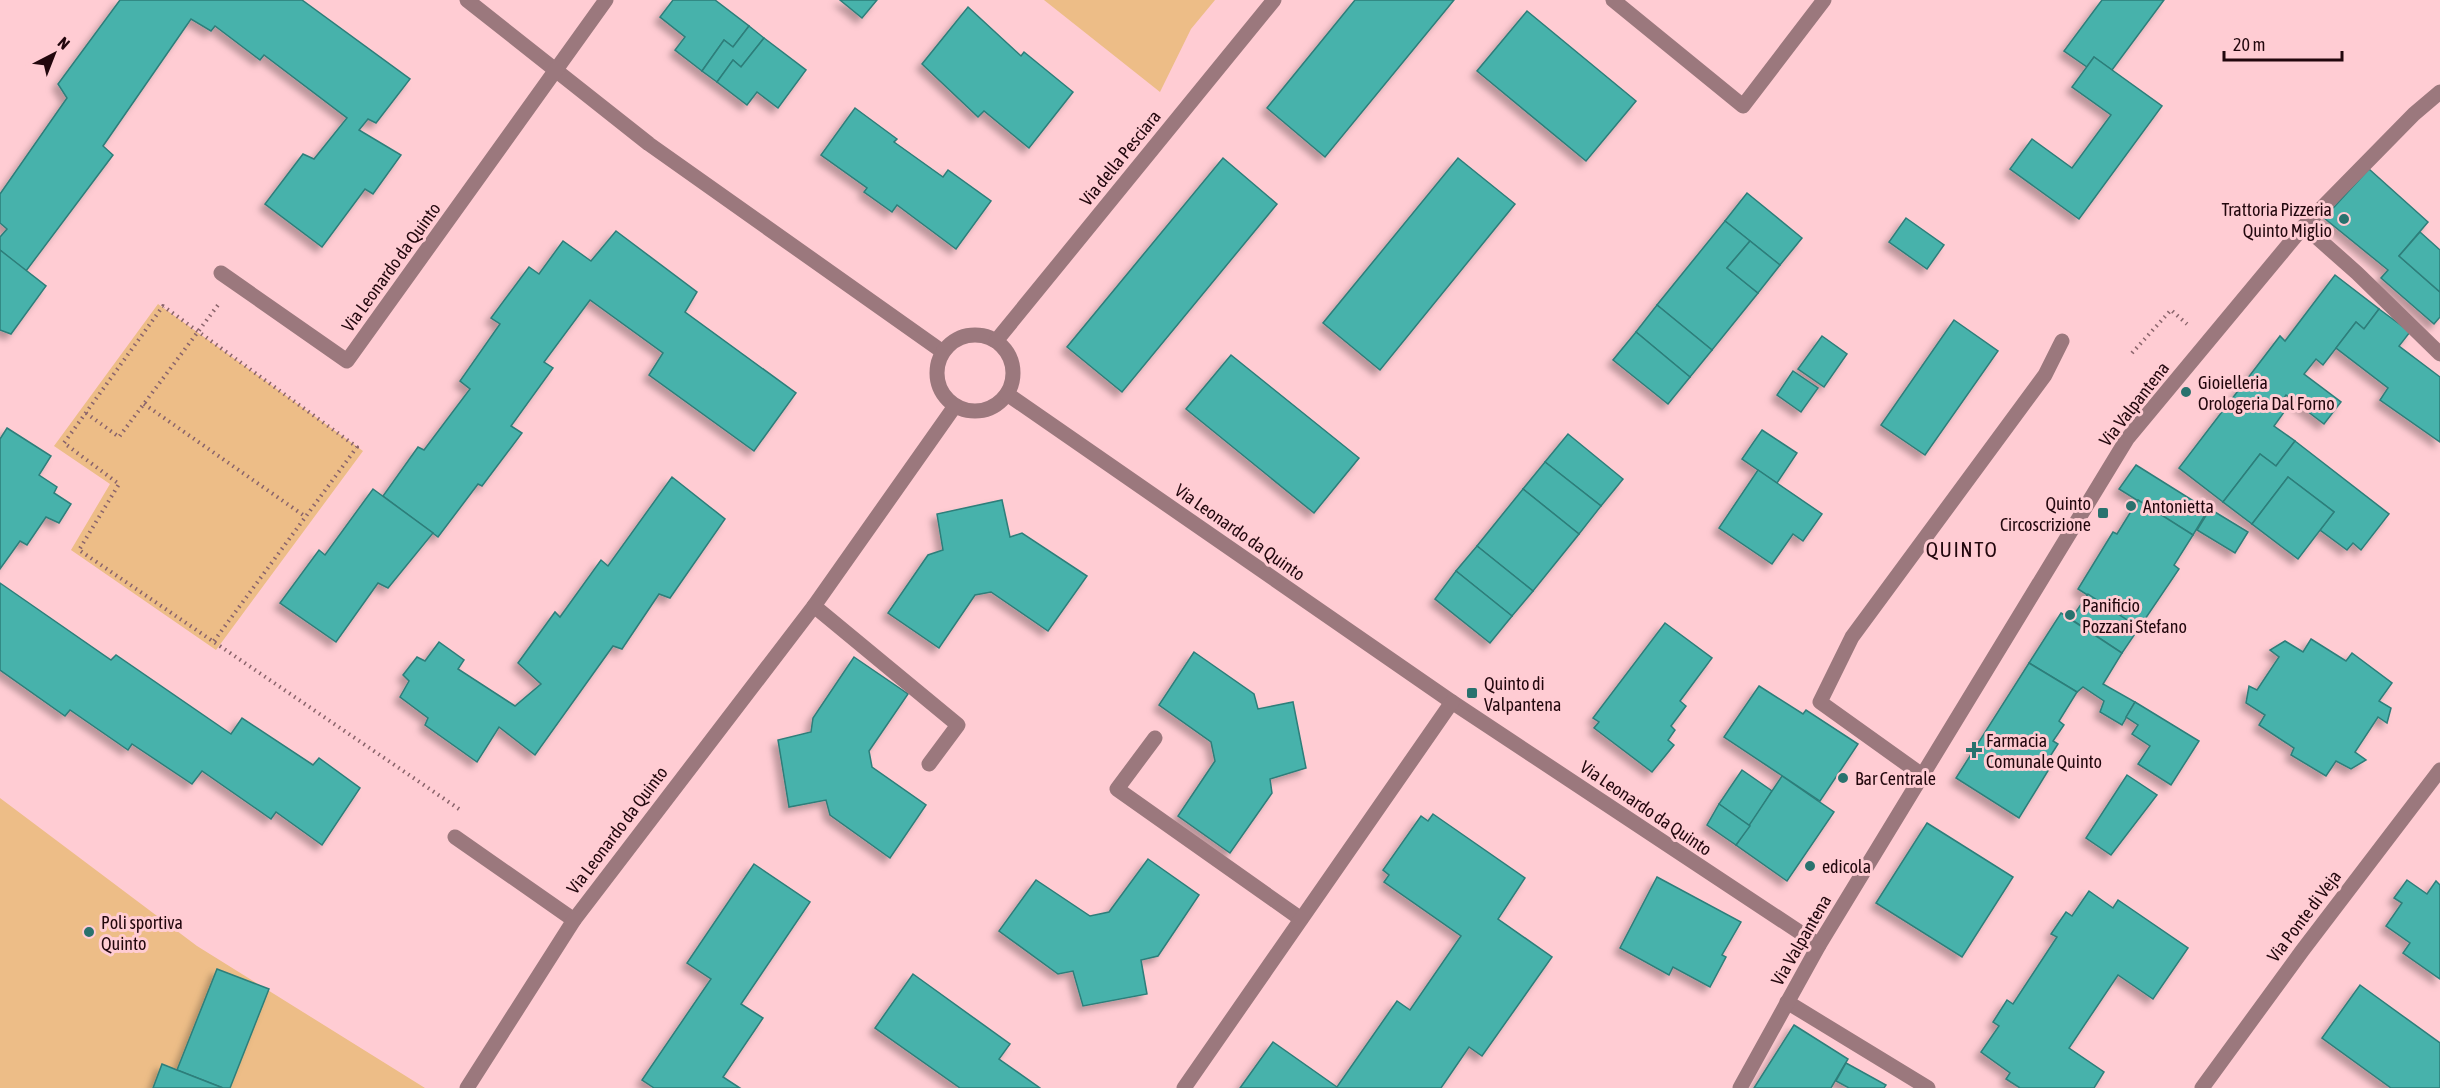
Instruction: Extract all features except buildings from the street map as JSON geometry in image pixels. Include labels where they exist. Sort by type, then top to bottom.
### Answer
[{"type":"street","points":[[467,0],[555,72],[649,144],[943,352]]},
{"type":"street","name":"Via Leonardo da Quinto","points":[[221,273],[347,361],[606,0]]},
{"type":"street","name":"Via della Pesciara","points":[[996,341],[1274,0]]},
{"type":"street","points":[[1613,0],[1743,106],[1824,0]]},
{"type":"street","points":[[1630,0],[1636,19]]},
{"type":"street","name":"Via Valpantena","points":[[1740,1088],[1819,945],[2127,439],[2304,226],[2414,114],[2440,92]]},
{"type":"street","points":[[2304,226],[2357,273],[2440,354]]},
{"type":"street","points":[[973,334],[996,341],[1011,359],[1012,383],[1007,394],[999,403],[978,411],[955,406],[939,387],[937,369],[943,352],[961,337],[973,334]]},
{"type":"street","points":[[1922,775],[1820,702],[1852,637],[2045,375],[2062,341]]},
{"type":"street","name":"Via Leonardo da Quinto","points":[[1007,394],[1452,702],[1819,945]]},
{"type":"street","name":"Via Leonardo da Quinto","points":[[467,1088],[574,920],[814,606],[955,406]]},
{"type":"street","points":[[814,606],[958,725],[929,764]]},
{"type":"street","points":[[1184,1088],[1452,702]]},
{"type":"street","points":[[1155,738],[1118,789],[1301,920]]},
{"type":"street","name":"Via Ponte di Veja","points":[[2202,1088],[2302,951],[2440,770]]},
{"type":"street","points":[[455,837],[574,920]]},
{"type":"street","name":"Via Valpantena","points":[[1787,1002],[1928,1088]]},
{"type":"path","points":[[86,413],[119,437],[235,283]]},
{"type":"path","points":[[214,641],[357,447],[163,306],[64,444],[119,484],[79,550],[468,814]]},
{"type":"path","points":[[144,404],[306,517]]},
{"type":"shaded area","points":[[1044,0],[1215,0],[1191,29],[1160,92]]},
{"type":"shaded area","points":[[158,304],[363,451],[216,650],[71,550],[110,484],[54,446]]},
{"type":"shaded area","name":"Poli sportiva Quinto","points":[[0,798],[197,946],[425,1088],[0,1088]]},
{"type":"place","name":"Trattoria Pizzeria Quinto Miglio","points":[[2344,219]]},
{"type":"place","name":"Gioielleria Orologeria Dal Forno","points":[[2186,392]]},
{"type":"place","name":"Antonietta","points":[[2131,506]]},
{"type":"place","name":"Quinto Circoscrizione","points":[[2103,513]]},
{"type":"place","name":"Panificio Pozzani Stefano","points":[[2070,615]]},
{"type":"place","name":"Quinto di Valpantena","points":[[1472,693]]},
{"type":"place","name":"Farmacia Comunale Quinto","points":[[1974,750]]},
{"type":"place","name":"Bar Centrale","points":[[1843,778]]},
{"type":"place","name":"edicola","points":[[1810,866]]},
{"type":"place","name":"Poli sportiva Quinto","points":[[89,932]]},
{"type":"district","name":"QUINTO","points":[[1962,549]]}]
